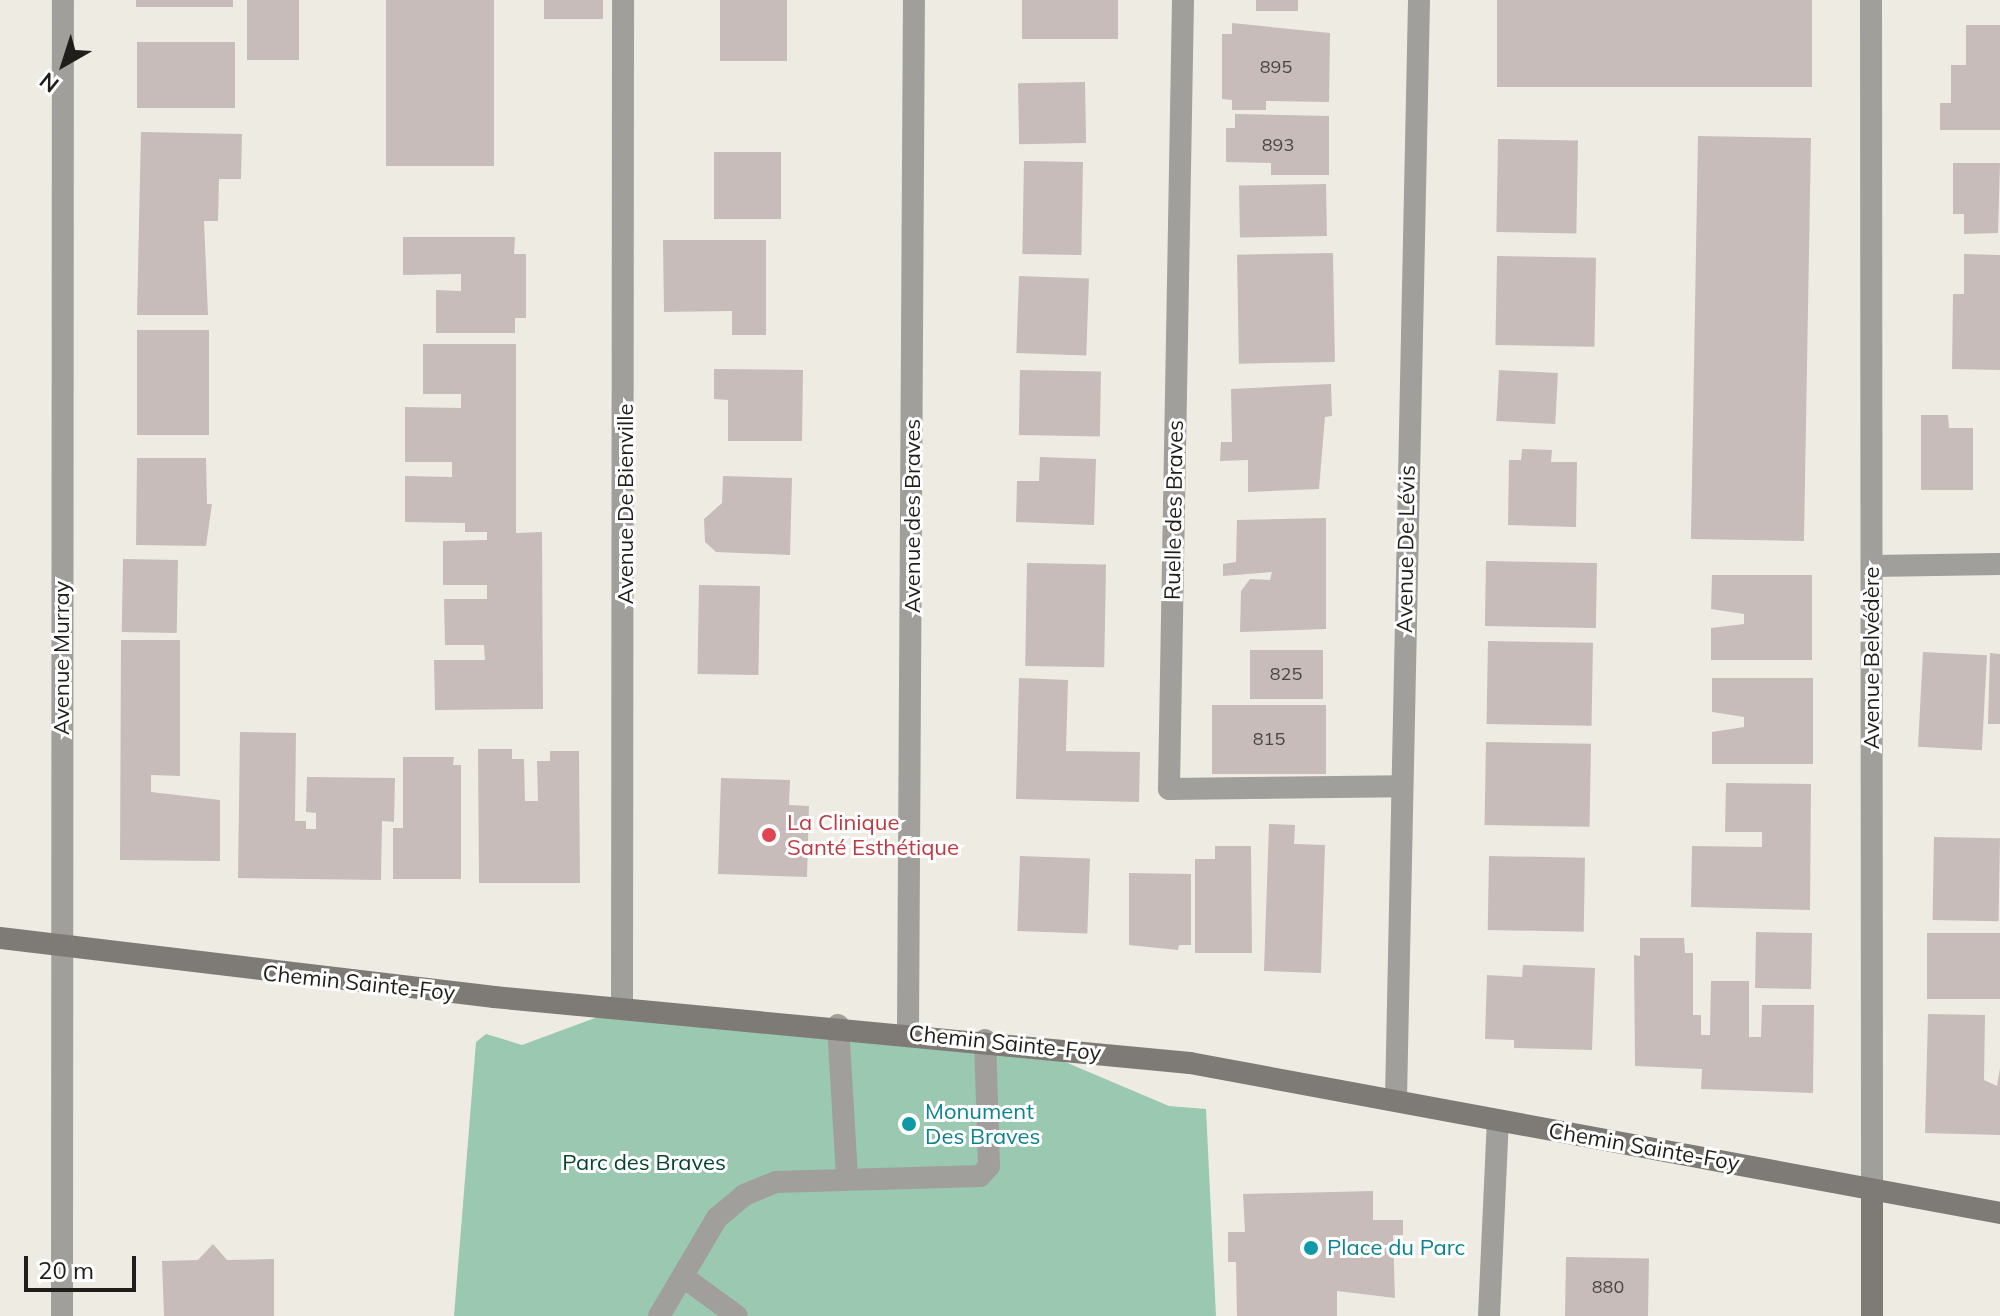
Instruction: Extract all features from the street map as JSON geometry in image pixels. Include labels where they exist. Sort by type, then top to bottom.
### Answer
[{"type":"main road","name":"Chemin Sainte-Foy","points":[[0,938],[62,950],[622,1008],[908,1032],[1190,1063],[2000,1213]]},
{"type":"main road","name":"Avenue Belvédère","points":[[1872,1190],[1872,1316]]},
{"type":"street","name":"Avenue Murray","points":[[62,1316],[63,0]]},
{"type":"street","name":"Avenue De Bienville","points":[[622,1008],[623,0]]},
{"type":"street","name":"Avenue des Braves","points":[[908,1032],[914,0]]},
{"type":"street","name":"Ruelle des Braves","points":[[1183,0],[1169,789],[1401,786]]},
{"type":"street","name":"Avenue De Lévis","points":[[1396,1099],[1419,0]]},
{"type":"street","name":"Avenue Belvédère","points":[[1871,0],[1872,1190]]},
{"type":"street","points":[[1872,566],[2000,564]]},
{"type":"street","points":[[838,1025],[847,1176]]},
{"type":"street","points":[[659,1316],[685,1278],[717,1218],[744,1195],[776,1182],[847,1176],[980,1176],[989,1166],[985,1040]]},
{"type":"street","points":[[1489,1316],[1498,1121]]},
{"type":"street","points":[[685,1278],[737,1316]]},
{"type":"green space","name":"Parc des Braves","points":[[622,1008],[1025,1045],[1169,1106],[1206,1109],[1216,1316],[454,1316],[476,1042],[486,1034],[522,1045]]},
{"type":"building","points":[[136,0],[233,0],[233,7],[136,7]]},
{"type":"building","points":[[247,0],[299,0],[299,60],[247,60]]},
{"type":"building","points":[[386,0],[494,0],[494,166],[386,166]]},
{"type":"building","points":[[544,0],[603,0],[603,19],[544,19]]},
{"type":"building","points":[[720,0],[787,0],[787,61],[720,61]]},
{"type":"building","points":[[1022,0],[1118,0],[1118,39],[1022,39]]},
{"type":"building","points":[[1256,0],[1298,0],[1298,11],[1256,11]]},
{"type":"building","points":[[1497,0],[1812,0],[1812,87],[1497,87]]},
{"type":"building","points":[[1232,23],[1330,33],[1329,102],[1266,101],[1266,110],[1232,110],[1232,100],[1222,99],[1222,34],[1232,34]]},
{"type":"building","points":[[1966,25],[2000,25],[2000,130],[1940,130],[1940,103],[1951,103],[1951,65],[1966,65]]},
{"type":"building","points":[[137,42],[235,42],[235,108],[137,108]]},
{"type":"building","points":[[1085,82],[1086,143],[1019,144],[1018,83]]},
{"type":"building","points":[[1235,114],[1329,116],[1329,175],[1271,175],[1271,163],[1226,162],[1226,128],[1235,128]]},
{"type":"building","points":[[141,132],[242,134],[241,179],[219,179],[218,221],[204,221],[208,315],[137,315]]},
{"type":"building","points":[[1698,136],[1811,138],[1804,541],[1691,539]]},
{"type":"building","points":[[1498,139],[1578,140],[1576,233],[1496,232]]},
{"type":"building","points":[[714,152],[781,152],[781,219],[714,219]]},
{"type":"building","points":[[1024,161],[1083,162],[1081,255],[1022,254]]},
{"type":"building","points":[[1953,163],[2000,163],[1998,233],[1964,234],[1964,214],[1953,214]]},
{"type":"building","points":[[1326,184],[1327,236],[1240,238],[1239,186]]},
{"type":"building","points":[[403,237],[515,237],[514,254],[526,254],[526,318],[515,318],[515,333],[436,333],[436,290],[461,291],[461,274],[403,275]]},
{"type":"building","points":[[663,240],[766,240],[766,335],[732,335],[732,311],[664,312]]},
{"type":"building","points":[[1333,253],[1335,362],[1239,364],[1237,255]]},
{"type":"building","points":[[1964,254],[2000,255],[2000,370],[1952,369],[1953,294],[1964,294]]},
{"type":"building","points":[[1497,256],[1596,258],[1594,347],[1495,345]]},
{"type":"building","points":[[1019,276],[1089,278],[1086,355],[1016,353]]},
{"type":"building","points":[[137,330],[209,330],[209,435],[137,435]]},
{"type":"building","points":[[423,344],[516,344],[516,533],[542,532],[543,709],[435,710],[434,660],[485,660],[484,645],[445,645],[444,599],[487,599],[487,585],[443,585],[443,541],[487,540],[487,532],[465,532],[465,523],[405,522],[405,476],[452,477],[452,462],[405,462],[405,407],[461,408],[461,394],[423,394]]},
{"type":"building","points":[[714,369],[803,370],[802,441],[728,441],[728,400],[714,399]]},
{"type":"building","points":[[1020,370],[1101,371],[1100,436],[1019,435]]},
{"type":"building","points":[[1499,370],[1558,373],[1555,424],[1496,421]]},
{"type":"building","points":[[1331,384],[1332,416],[1325,417],[1319,489],[1248,492],[1248,460],[1220,461],[1221,442],[1232,442],[1231,389]]},
{"type":"building","points":[[1921,415],[1948,415],[1949,428],[1973,428],[1973,490],[1921,490]]},
{"type":"building","points":[[1522,449],[1552,450],[1551,462],[1577,462],[1576,527],[1508,525],[1509,460],[1521,460]]},
{"type":"building","points":[[1040,457],[1096,459],[1094,525],[1016,522],[1017,481],[1039,481]]},
{"type":"building","points":[[137,458],[206,458],[207,504],[212,504],[206,546],[136,545]]},
{"type":"building","points":[[723,476],[792,478],[790,555],[716,552],[705,542],[704,519],[722,503]]},
{"type":"building","points":[[1326,518],[1326,629],[1240,632],[1241,591],[1250,579],[1270,580],[1272,572],[1223,576],[1223,564],[1236,562],[1237,520]]},
{"type":"building","points":[[123,559],[178,560],[177,633],[122,632]]},
{"type":"building","points":[[1486,561],[1597,563],[1596,628],[1485,626]]},
{"type":"building","points":[[1027,563],[1106,564],[1104,667],[1025,666]]},
{"type":"building","points":[[1712,575],[1812,575],[1812,660],[1711,660],[1711,628],[1744,624],[1744,614],[1711,609]]},
{"type":"building","points":[[699,585],[760,586],[758,675],[697,674]]},
{"type":"building","points":[[121,640],[180,640],[180,776],[151,775],[151,792],[220,800],[220,861],[120,860]]},
{"type":"building","points":[[1488,641],[1593,643],[1592,726],[1487,724]]},
{"type":"building","points":[[1250,650],[1323,650],[1323,699],[1250,699]]},
{"type":"building","points":[[1923,652],[1987,655],[1982,750],[1918,747]]},
{"type":"building","points":[[1990,653],[2000,654],[2000,724],[1988,724]]},
{"type":"building","points":[[1019,678],[1068,680],[1066,751],[1140,752],[1139,802],[1016,799]]},
{"type":"building","points":[[1712,678],[1813,678],[1813,764],[1712,764],[1712,732],[1744,727],[1744,717],[1712,712]]},
{"type":"building","points":[[1212,705],[1326,705],[1326,774],[1212,774]]},
{"type":"building","points":[[240,732],[296,733],[295,821],[306,821],[306,829],[316,829],[316,813],[306,812],[307,777],[395,778],[394,822],[382,821],[381,880],[238,878]]},
{"type":"building","points":[[1486,742],[1591,744],[1590,827],[1485,825]]},
{"type":"building","points":[[478,749],[512,749],[512,759],[524,759],[525,801],[538,801],[537,761],[550,761],[550,751],[579,751],[580,883],[479,883]]},
{"type":"building","points":[[403,757],[454,757],[453,765],[461,765],[461,879],[393,879],[393,828],[403,828]]},
{"type":"building","points":[[721,778],[790,780],[789,805],[809,806],[807,877],[718,874]]},
{"type":"building","points":[[1726,783],[1811,784],[1810,910],[1691,907],[1692,846],[1762,847],[1762,832],[1725,832]]},
{"type":"building","points":[[1269,824],[1295,825],[1294,844],[1325,845],[1321,973],[1264,971]]},
{"type":"building","points":[[1934,837],[2000,838],[1999,921],[1933,920]]},
{"type":"building","points":[[1215,846],[1251,846],[1252,953],[1195,953],[1195,859],[1215,859]]},
{"type":"building","points":[[1020,856],[1090,858],[1087,933],[1017,931]]},
{"type":"building","points":[[1489,856],[1585,858],[1584,932],[1488,930]]},
{"type":"building","points":[[1129,873],[1191,874],[1191,945],[1179,945],[1178,950],[1129,945]]},
{"type":"building","points":[[1756,932],[1812,933],[1811,989],[1755,988]]},
{"type":"building","points":[[1927,933],[2000,933],[2000,999],[1927,999]]},
{"type":"building","points":[[1640,938],[1684,938],[1685,953],[1693,953],[1693,1015],[1701,1015],[1701,1035],[1710,1035],[1711,981],[1749,981],[1749,1037],[1761,1037],[1762,1005],[1814,1005],[1813,1093],[1701,1089],[1702,1069],[1635,1066],[1634,955],[1640,956]]},
{"type":"building","points":[[1523,965],[1595,968],[1592,1050],[1514,1048],[1514,1040],[1485,1039],[1487,975],[1522,977]]},
{"type":"building","points":[[1928,1014],[1985,1015],[1984,1080],[1997,1086],[2000,1068],[2000,1135],[1925,1133]]},
{"type":"building","name":"Place du Parc","points":[[1373,1191],[1373,1220],[1403,1220],[1403,1235],[1393,1235],[1395,1298],[1337,1291],[1337,1316],[1237,1316],[1236,1262],[1228,1262],[1228,1232],[1245,1232],[1243,1194]]},
{"type":"building","points":[[213,1244],[227,1260],[274,1259],[274,1316],[164,1316],[162,1261],[198,1260]]},
{"type":"building","points":[[1566,1257],[1649,1258],[1648,1316],[1565,1316]]},
{"type":"place","name":"La Clinique Santé Esthétique","points":[[769,835]]},
{"type":"place","name":"Monument Des Braves","points":[[909,1124]]},
{"type":"place","name":"Place du Parc","points":[[1311,1248]]}]
